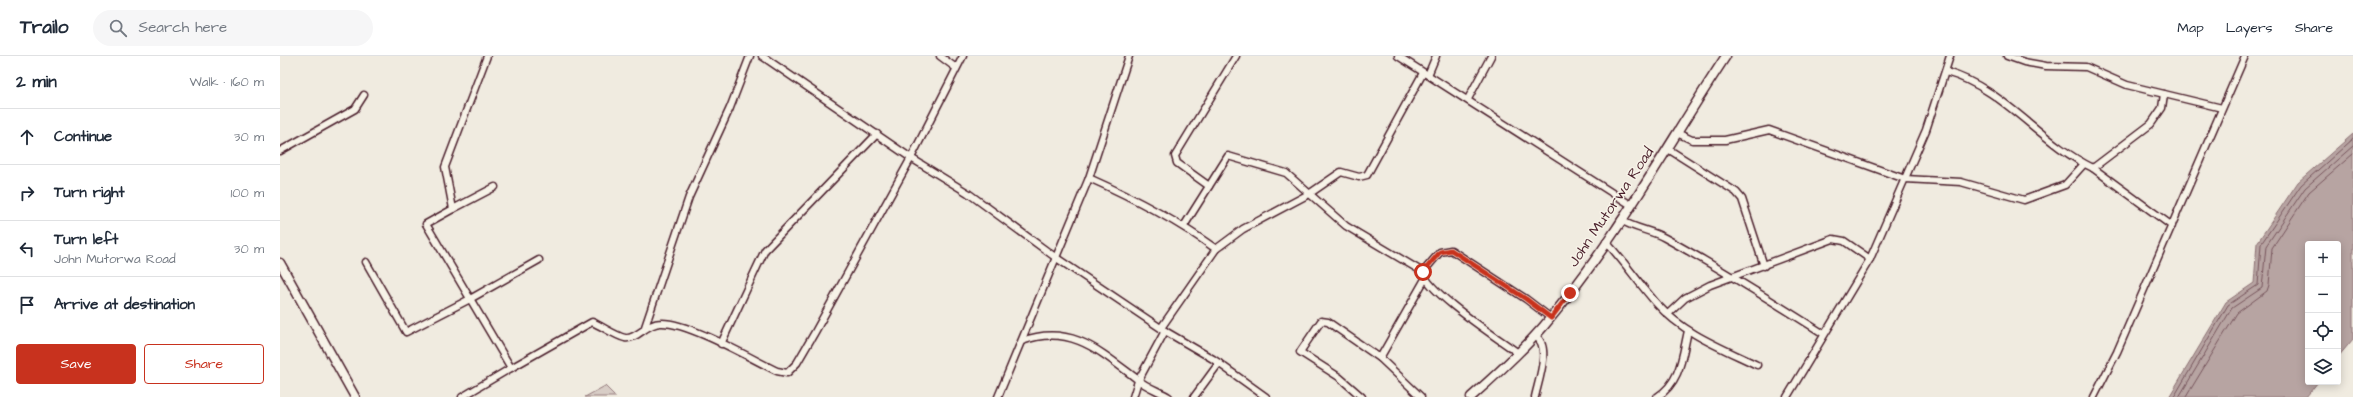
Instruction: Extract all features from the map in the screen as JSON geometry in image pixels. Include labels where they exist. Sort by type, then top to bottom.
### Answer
[{"type":"street","points":[[453,209],[445,167],[487,56]]},
{"type":"street","points":[[462,397],[592,322],[626,338],[635,337],[645,327],[689,196],[730,108],[750,56]]},
{"type":"street","points":[[762,56],[911,158],[968,193],[1055,257],[1163,329],[1219,363],[1266,397]]},
{"type":"street","points":[[940,56],[956,68]]},
{"type":"street","points":[[645,327],[660,323],[678,326],[721,344],[777,371],[787,373],[797,363],[812,338],[911,158],[963,56]]},
{"type":"street","points":[[998,397],[1089,178],[1129,56]]},
{"type":"street","points":[[1209,186],[1177,163],[1175,156],[1236,56]]},
{"type":"street","points":[[1398,56],[1425,74],[1468,99],[1631,205]]},
{"type":"street","points":[[1133,397],[1138,380],[1163,329],[1216,249],[1243,229],[1308,194],[1341,172],[1359,177],[1367,175],[1436,56]]},
{"type":"street","points":[[1468,99],[1491,56]]},
{"type":"street","name":"John Mutorwa Road","points":[[1471,397],[1518,353],[1551,318],[1621,220],[1668,149],[1726,56]]},
{"type":"street","points":[[2007,56],[2024,62],[2046,66],[2086,67],[2122,83],[2222,108]]},
{"type":"street","points":[[2094,397],[2117,352],[2245,56]]},
{"type":"street","points":[[1787,397],[1870,259],[1926,130],[1946,72],[1949,57]]},
{"type":"street","points":[[1946,72],[1979,85],[2004,102],[2034,130],[2084,164],[2093,168],[2172,226]]},
{"type":"street","points":[[2093,168],[2151,124],[2162,108],[2164,94]]},
{"type":"street","points":[[280,151],[334,119],[355,109],[364,95]]},
{"type":"street","points":[[1677,133],[1692,140],[1725,140],[1769,130],[1905,179],[1961,182],[2018,199],[2028,200],[2065,185],[2084,164]]},
{"type":"street","points":[[721,344],[765,250],[877,134]]},
{"type":"street","points":[[1668,149],[1736,192],[1742,199],[1764,266]]},
{"type":"street","points":[[1184,226],[1225,158],[1232,156],[1286,173],[1346,226],[1423,272],[1425,279],[1445,299],[1518,353]]},
{"type":"street","points":[[1089,178],[1137,200],[1184,226],[1216,249]]},
{"type":"street","points":[[495,187],[426,224],[511,368]]},
{"type":"street","points":[[1621,220],[1632,228],[1654,232],[1734,276],[1824,334]]},
{"type":"street","points":[[1668,314],[1695,292],[1833,239],[1844,241],[1870,259]]},
{"type":"street","points":[[1606,242],[1668,314],[1688,331],[1757,365]]},
{"type":"street","points":[[1423,272],[1440,252],[1451,250],[1514,290],[1551,318]]},
{"type":"street","points":[[366,262],[406,332],[470,299],[538,260]]},
{"type":"street","points":[[280,263],[355,397]]},
{"type":"street","points":[[1380,358],[1425,279]]},
{"type":"street","points":[[1362,397],[1339,377],[1300,352],[1318,324],[1324,320],[1380,358],[1421,397]]},
{"type":"street","points":[[1657,397],[1667,391],[1676,379],[1688,331]]},
{"type":"street","points":[[1535,336],[1542,343],[1544,354],[1535,397]]},
{"type":"street","points":[[1022,341],[1039,337],[1074,338],[1110,358],[1138,380],[1169,397]]},
{"type":"street","points":[[1194,397],[1219,363]]},
{"type":"shaded area","points":[[605,386],[616,397],[585,397]]},
{"type":"water","points":[[2353,134],[2353,339],[2341,353],[2341,241],[2305,241],[2305,385],[2316,385],[2306,397],[2169,397],[2226,302],[2254,283],[2257,243],[2298,182]]},
{"type":"route","points":[[1423,272],[1443,250],[1457,252],[1551,318],[1570,293]]}]
